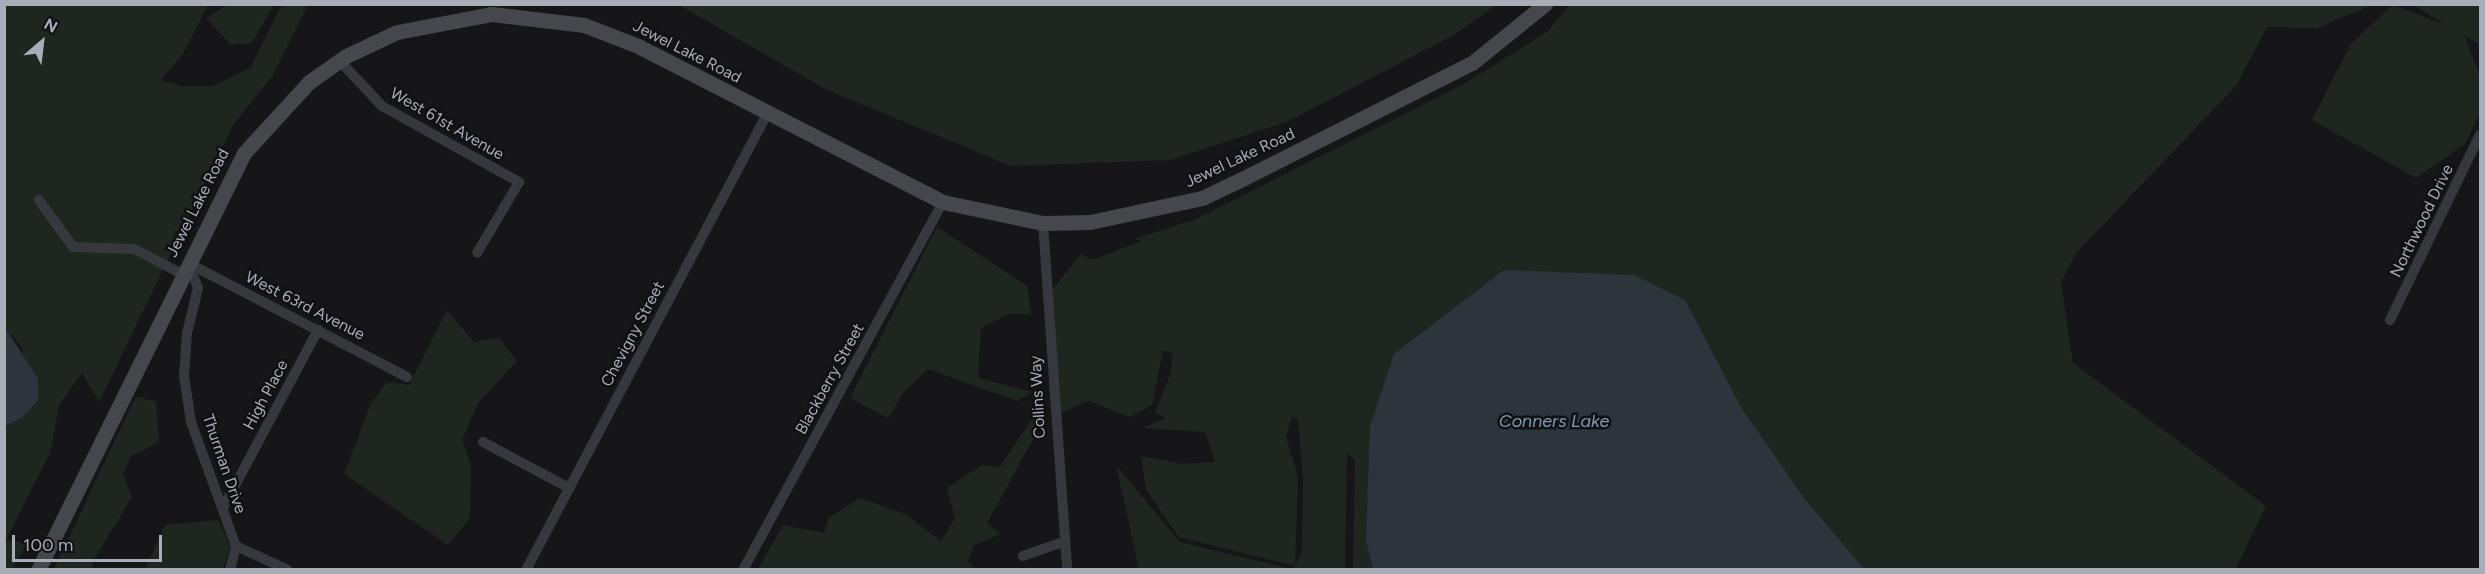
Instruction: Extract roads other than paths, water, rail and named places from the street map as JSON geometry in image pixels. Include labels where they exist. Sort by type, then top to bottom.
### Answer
[{"type":"main road","name":"Jewel Lake Road","points":[[38,570],[185,268],[254,139],[292,97],[339,60],[427,22],[531,15],[621,38],[943,202],[1044,223],[1090,222],[1202,198],[1472,63],[1545,4]]},
{"type":"street","name":"West 61st Avenue","points":[[339,60],[382,106],[519,182],[477,253]]},
{"type":"street","name":"Chevigny Street","points":[[526,570],[767,114]]},
{"type":"street","name":"Northwood Drive","points":[[2390,320],[2481,135]]},
{"type":"street","name":"West 63rd Avenue","points":[[39,200],[73,247],[134,249],[185,268],[318,330],[407,377]]},
{"type":"street","name":"Blackberry Street","points":[[743,570],[943,202]]},
{"type":"street","name":"Collins Way","points":[[1044,223],[1063,542],[1067,570]]},
{"type":"street","name":"Thurman Drive","points":[[185,268],[198,288],[187,333],[184,376],[191,422],[224,506],[236,546]]},
{"type":"street","name":"High Place","points":[[224,506],[318,330]]},
{"type":"street","points":[[483,442],[568,488]]},
{"type":"street","points":[[1023,556],[1063,542]]},
{"type":"street","points":[[230,570],[236,546],[288,570]]},
{"type":"water","name":"Conners Lake","points":[[1504,270],[1634,275],[1685,300],[1742,409],[1804,498],[1864,569],[1373,569],[1366,540],[1370,427],[1394,354]]},
{"type":"water","points":[[5,327],[38,379],[38,400],[23,417],[5,426]]}]
